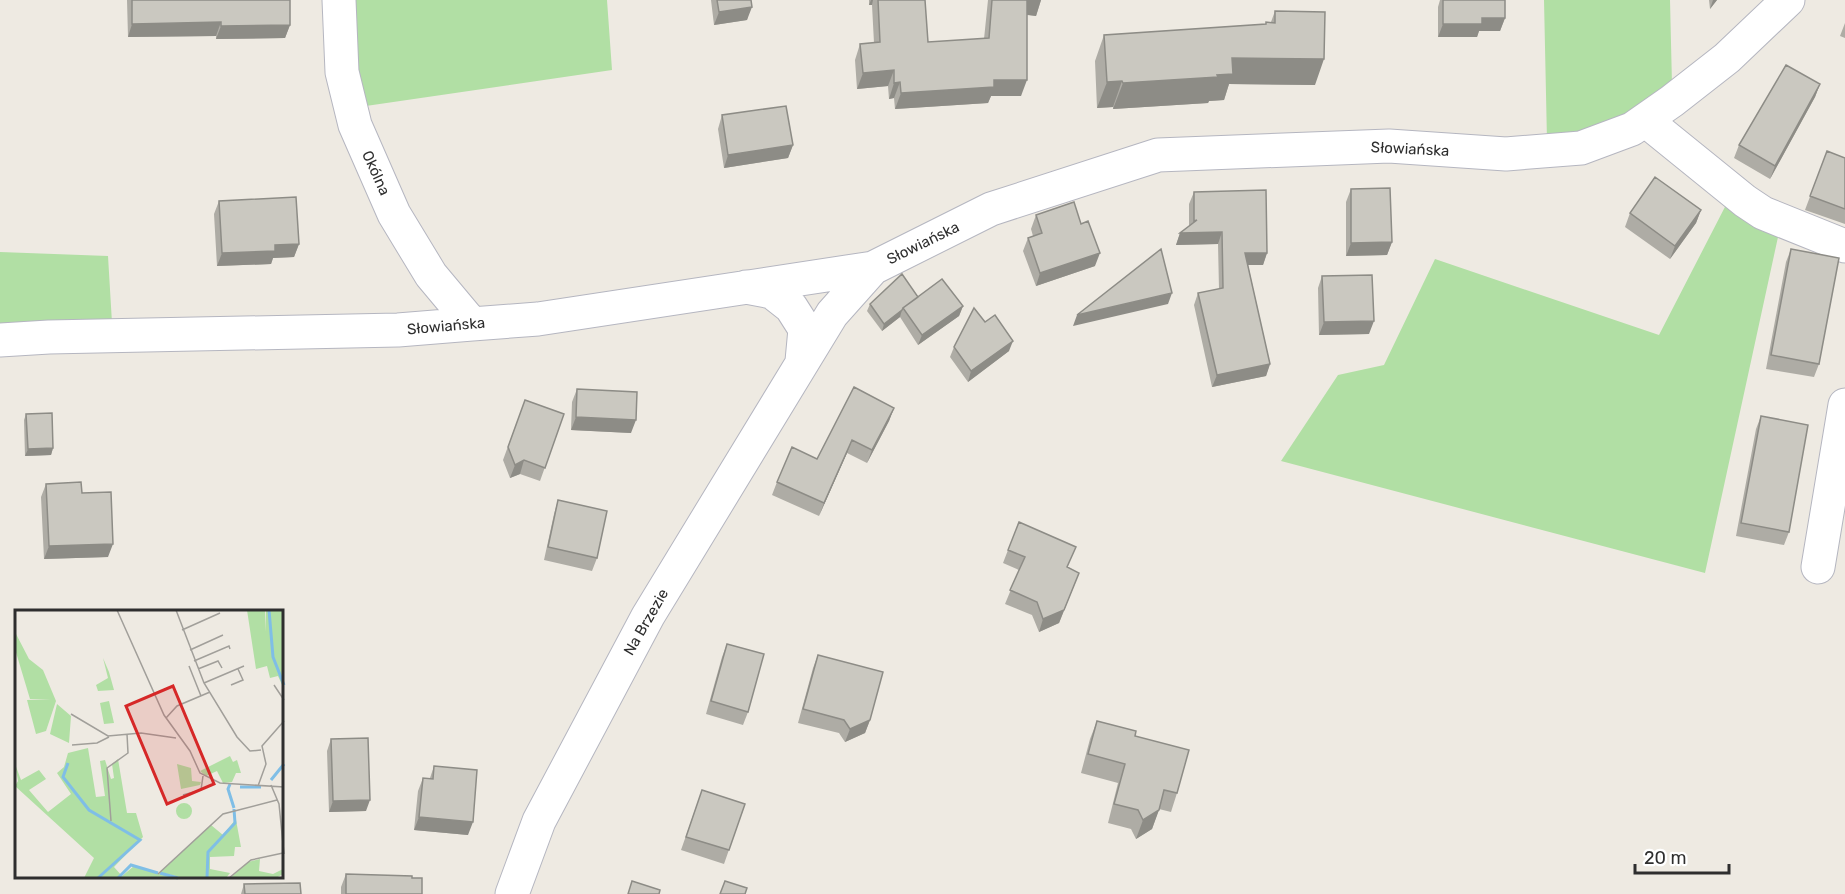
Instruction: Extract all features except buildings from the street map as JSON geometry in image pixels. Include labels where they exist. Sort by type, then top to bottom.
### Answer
[{"type":"street","name":"Okólna","points":[[339,0],[342,72],[355,125],[394,214],[431,275],[472,324]]},
{"type":"street","name":"Słowiańska","points":[[0,340],[398,330],[538,319],[873,268],[992,209],[1158,155],[1389,146],[1506,154],[1581,148],[1632,129],[1672,101],[1727,58],[1788,0]]},
{"type":"street","points":[[1645,120],[1763,213],[1845,246]]},
{"type":"street","name":"Na Brzezie","points":[[512,894],[539,821],[648,616],[832,314],[873,268]]},
{"type":"street","name":"Na Brzezie","points":[[744,286],[772,292],[791,307],[804,329],[802,361]]},
{"type":"street","points":[[1818,567],[1845,405]]},
{"type":"green space","points":[[352,0],[607,0],[612,70],[359,107]]},
{"type":"green space","points":[[1544,0],[1670,0],[1672,85],[1613,123],[1547,141]]},
{"type":"green space","points":[[1727,203],[1778,237],[1705,573],[1281,461],[1338,375],[1384,365],[1435,259],[1659,335]]},
{"type":"green space","points":[[0,252],[108,256],[112,323],[0,326]]}]
